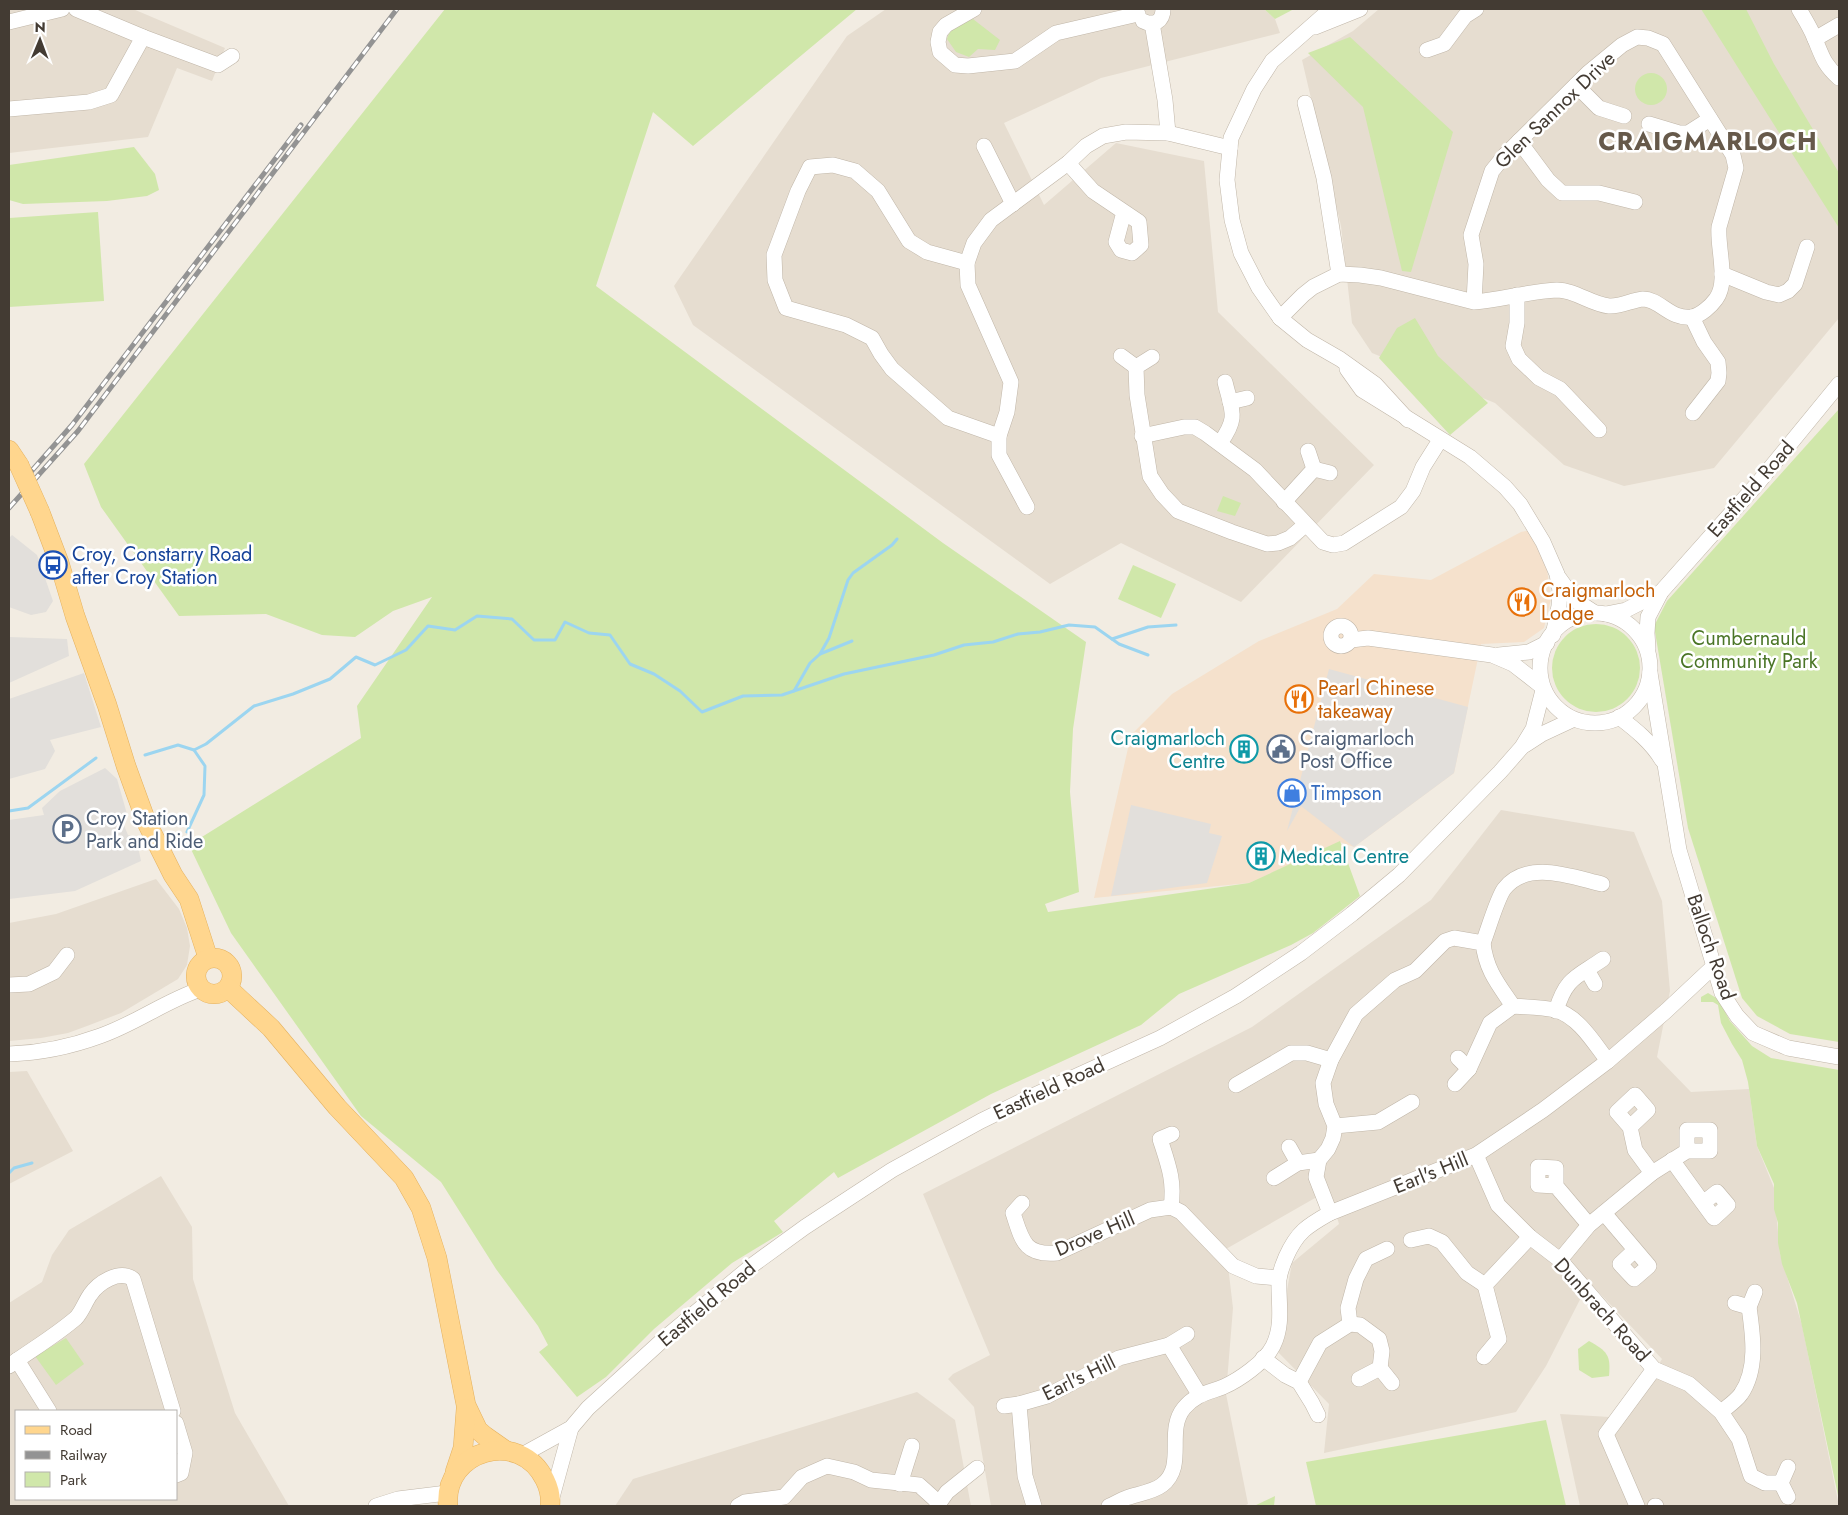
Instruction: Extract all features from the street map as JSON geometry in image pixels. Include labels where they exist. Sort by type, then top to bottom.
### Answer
[{"type":"main road","points":[[14,457],[40,512],[59,562],[75,616],[143,812],[173,875],[189,899],[208,958]]},
{"type":"main road","points":[[208,958],[222,959],[230,967],[232,977],[228,988],[216,994],[206,993],[195,979],[195,973],[201,962],[208,958]]},
{"type":"main road","points":[[228,988],[271,1028],[336,1107],[404,1178],[421,1208],[437,1258],[466,1405],[478,1430],[485,1436],[534,1463],[541,1471],[549,1488],[551,1504]]},
{"type":"main road","points":[[449,1493],[463,1448],[466,1405]]},
{"type":"main road","points":[[449,1493],[457,1472],[468,1460],[483,1452],[514,1452]]},
{"type":"street","points":[[9,22],[62,9]]},
{"type":"street","points":[[76,9],[223,70],[232,56]]},
{"type":"street","points":[[974,9],[946,25],[940,32],[938,42],[940,52],[955,65],[968,66],[1014,61],[1056,33],[1138,12],[1141,20],[1148,24],[1155,23],[1161,18],[1163,9]]},
{"type":"street","points":[[1331,9],[1272,61],[1254,89],[1231,138],[1227,180],[1232,220],[1240,253],[1259,288],[1280,318],[1306,340],[1340,359],[1362,390],[1470,457],[1505,487],[1532,522],[1552,558],[1560,591],[1559,606],[1550,639],[1543,654],[1542,688]]},
{"type":"street","points":[[1303,34],[1360,9]]},
{"type":"street","points":[[1799,9],[1815,39],[1821,56],[1831,71],[1839,78]]},
{"type":"street","points":[[1428,50],[1444,44],[1468,11]]},
{"type":"street","points":[[1152,23],[1165,100],[1168,132]]},
{"type":"street","points":[[1815,39],[1839,25]]},
{"type":"street","points":[[9,109],[89,102],[111,95],[143,37]]},
{"type":"street","name":"Glen Sannox Drive","points":[[1474,302],[1476,264],[1471,235],[1492,170],[1588,73],[1622,45],[1637,37],[1648,38],[1663,44],[1668,50],[1733,155],[1736,168],[1719,227],[1718,236],[1722,274],[1720,289],[1717,298],[1702,312],[1692,317]]},
{"type":"street","points":[[1576,85],[1599,108],[1624,116]]},
{"type":"street","points":[[1305,103],[1324,178],[1339,274]]},
{"type":"street","points":[[1649,124],[1679,133],[1688,133],[1710,120]]},
{"type":"street","points":[[1027,507],[1000,455],[999,436],[1008,412],[1011,382],[968,285],[967,263],[974,243],[991,220],[1068,164],[1086,146],[1103,136],[1126,132],[1168,132],[1230,148]]},
{"type":"street","points":[[1519,141],[1548,180],[1562,193],[1599,193],[1636,202]]},
{"type":"street","points":[[984,146],[1013,204]]},
{"type":"street","points":[[1068,164],[1093,191],[1124,212]]},
{"type":"street","points":[[967,263],[927,252],[910,241],[878,191],[855,171],[833,166],[810,167],[798,191],[774,255],[775,280],[786,308],[846,325],[872,338],[892,369],[948,418],[999,436]]},
{"type":"street","points":[[1722,274],[1766,292],[1779,295],[1788,291],[1795,284],[1807,247]]},
{"type":"street","points":[[1280,318],[1302,295],[1313,287],[1339,274],[1381,278],[1474,302],[1490,301],[1538,291],[1561,290],[1610,306],[1644,299],[1654,302],[1672,315],[1692,317],[1704,342],[1718,362],[1718,381],[1693,413]]},
{"type":"street","points":[[1517,296],[1517,323],[1513,346],[1519,359],[1540,378],[1560,389],[1599,430]]},
{"type":"street","points":[[1120,356],[1136,367]]},
{"type":"street","points":[[1136,367],[1152,357]]},
{"type":"street","points":[[1136,367],[1142,436],[1150,476],[1162,494],[1178,511],[1267,544],[1278,543],[1290,538],[1305,525]]},
{"type":"street","points":[[1220,443],[1231,428],[1233,416],[1225,382]]},
{"type":"street","name":"Eastfield Road","points":[[1649,655],[1648,617],[1661,592],[1764,476],[1839,384]]},
{"type":"street","points":[[1230,402],[1247,398]]},
{"type":"street","points":[[1142,436],[1184,426],[1195,427],[1220,443],[1255,470],[1305,525],[1323,542],[1333,545],[1344,543],[1402,507],[1440,440]]},
{"type":"street","points":[[1308,451],[1314,469]]},
{"type":"street","points":[[1284,502],[1314,469]]},
{"type":"street","points":[[1314,469],[1330,473]]},
{"type":"street","points":[[1557,574],[1575,600],[1600,614]]},
{"type":"street","name":"Eastfield Road","points":[[1600,614],[1626,610],[1661,592]]},
{"type":"street","points":[[1351,640],[1368,638],[1492,656],[1519,655],[1529,652],[1550,639],[1562,625],[1577,616],[1600,614],[1613,616],[1629,625],[1642,638],[1649,655],[1650,674],[1645,691],[1634,706],[1619,717],[1602,722],[1572,720],[1565,717],[1552,705],[1542,688],[1513,664],[1492,656]]},
{"type":"street","name":"Balloch Road","points":[[1650,674],[1679,850],[1722,994],[1737,1016],[1753,1033],[1788,1048],[1839,1057]]},
{"type":"street","name":"Eastfield Road","points":[[551,1504],[571,1428],[588,1408],[720,1291],[783,1243],[901,1165],[989,1117],[1160,1038],[1236,996],[1301,953],[1352,914],[1399,874],[1500,772],[1522,747],[1533,729],[1542,688]]},
{"type":"street","points":[[1619,717],[1640,733],[1654,747],[1666,766]]},
{"type":"street","name":"Eastfield Road","points":[[1522,747],[1542,734],[1572,720]]},
{"type":"street","points":[[1513,1006],[1493,976],[1485,959],[1483,943],[1504,890],[1516,877],[1532,873],[1551,872],[1602,884]]},
{"type":"street","points":[[1330,1213],[1316,1177],[1319,1160],[1330,1144],[1335,1126],[1326,1104],[1324,1083],[1331,1060],[1356,1014],[1395,980],[1415,971],[1445,941],[1454,938],[1483,943]]},
{"type":"street","points":[[9,985],[29,984],[54,972],[67,955]]},
{"type":"street","points":[[1556,1010],[1560,995],[1571,979],[1603,958]]},
{"type":"street","name":"Earl's Hill","points":[[1109,1506],[1161,1486],[1172,1475],[1175,1458],[1174,1428],[1183,1409],[1199,1394],[1224,1386],[1246,1375],[1272,1347],[1280,1321],[1279,1278],[1294,1241],[1308,1226],[1330,1213],[1476,1155],[1543,1110],[1608,1061],[1714,966]]},
{"type":"street","points":[[1587,970],[1595,984]]},
{"type":"street","points":[[9,1054],[52,1050],[100,1036],[184,995],[201,989]]},
{"type":"street","points":[[1455,1084],[1469,1069],[1490,1023],[1513,1006],[1556,1010],[1572,1019],[1587,1034],[1608,1061]]},
{"type":"street","points":[[1236,1085],[1260,1080],[1291,1053],[1307,1053],[1331,1060]]},
{"type":"street","points":[[1458,1058],[1469,1069]]},
{"type":"street","points":[[1335,1126],[1378,1122],[1401,1116],[1412,1102]]},
{"type":"street","points":[[1630,1127],[1635,1150],[1652,1174]]},
{"type":"street","points":[[1159,1140],[1172,1176],[1173,1195],[1171,1207],[1181,1212],[1233,1266],[1256,1276],[1279,1278]]},
{"type":"street","points":[[1289,1147],[1298,1162]]},
{"type":"street","points":[[1560,1260],[1589,1224],[1652,1174],[1687,1151]]},
{"type":"street","name":"Dunbrach Road","points":[[1476,1155],[1498,1205],[1530,1237],[1560,1260],[1654,1370],[1689,1384],[1721,1412],[1739,1439],[1751,1476],[1766,1483],[1781,1483]]},
{"type":"street","points":[[1274,1178],[1298,1162],[1319,1160]]},
{"type":"street","points":[[1672,1160],[1703,1203]]},
{"type":"street","points":[[1556,1186],[1589,1224]]},
{"type":"street","name":"Drove Hill","points":[[1011,1210],[1027,1247],[1044,1254],[1057,1253],[1150,1210],[1171,1207]]},
{"type":"street","points":[[1604,1213],[1635,1250]]},
{"type":"street","points":[[1411,1240],[1429,1236],[1442,1242],[1467,1273],[1485,1285],[1499,1339],[1484,1358]]},
{"type":"street","points":[[1485,1285],[1530,1237]]},
{"type":"street","points":[[1350,1324],[1348,1308],[1356,1279],[1366,1259],[1387,1249]]},
{"type":"street","points":[[48,1410],[13,1363],[77,1317],[96,1287],[106,1280],[124,1276],[133,1279],[173,1410]]},
{"type":"street","points":[[1721,1412],[1741,1395],[1750,1373],[1753,1354],[1742,1305],[1755,1292]]},
{"type":"street","points":[[1299,1382],[1320,1343],[1350,1324],[1360,1325],[1379,1339],[1382,1351],[1380,1368],[1392,1383]]},
{"type":"street","name":"Earl's Hill","points":[[1004,1406],[1019,1404],[1046,1396],[1119,1358],[1169,1345],[1187,1334]]},
{"type":"street","points":[[1169,1345],[1199,1394]]},
{"type":"street","points":[[1263,1358],[1285,1375],[1299,1382],[1318,1415]]},
{"type":"street","points":[[1359,1379],[1380,1368]]},
{"type":"street","points":[[1637,1506],[1606,1434],[1654,1370]]},
{"type":"street","name":"Earl's Hill","points":[[1019,1404],[1025,1476],[1034,1506]]},
{"type":"street","name":"Eastfield Road","points":[[514,1452],[571,1428]]},
{"type":"street","points":[[178,1430],[185,1453],[181,1473],[178,1474]]},
{"type":"street","points":[[900,1484],[912,1446]]},
{"type":"street","points":[[738,1506],[745,1502],[777,1503],[802,1477],[827,1466],[854,1472],[871,1480],[919,1485],[941,1501],[977,1468]]},
{"type":"street","points":[[1788,1467],[1781,1483],[1788,1497]]},
{"type":"street","points":[[376,1506],[398,1499],[449,1493]]},
{"type":"shaded area","points":[[9,9],[133,9],[225,48],[212,81],[177,68],[148,137],[9,153]]},
{"type":"shaded area","points":[[886,9],[1264,9],[1275,19],[1280,33],[1101,78],[1004,123],[1044,205],[1116,143],[1204,161],[1218,312],[1374,465],[1241,602],[1121,543],[1050,584],[693,325],[674,286],[847,36]]},
{"type":"shaded area","points":[[1379,9],[1839,9],[1839,318],[1714,468],[1624,486],[1564,465],[1495,403],[1372,353],[1352,323],[1341,226],[1302,60],[1353,31]]},
{"type":"shaded area","points":[[1531,530],[1546,562],[1551,599],[1544,628],[1524,642],[1481,644],[1454,773],[1354,847],[1340,842],[1249,883],[1094,898],[1131,735],[1172,694],[1259,641],[1337,609],[1374,574],[1431,580],[1521,532]]},
{"type":"shaded area","points":[[12,535],[37,555],[53,601],[46,612],[31,615],[9,607],[9,538]]},
{"type":"shaded area","points":[[9,637],[67,639],[69,656],[9,683]]},
{"type":"shaded area","points":[[1329,669],[1468,707],[1454,773],[1354,847],[1301,806],[1287,831]]},
{"type":"shaded area","name":"Croy Station Park and Ride","points":[[84,673],[101,727],[50,740],[55,751],[45,769],[9,779],[9,699]]},
{"type":"shaded area","name":"Croy Station Park and Ride","points":[[105,768],[117,779],[127,814],[123,823],[128,835],[136,837],[141,861],[75,891],[9,899],[9,820],[44,815],[42,808],[60,791]]},
{"type":"shaded area","points":[[1131,805],[1211,824],[1209,833],[1222,836],[1207,883],[1111,896]]},
{"type":"shaded area","points":[[1501,810],[1634,832],[1662,901],[1670,991],[1657,1057],[1691,1092],[1749,1089],[1757,1146],[1774,1188],[1780,1254],[1802,1325],[1839,1506],[1580,1506],[1560,1414],[1626,1418],[1662,1359],[1589,1282],[1546,1366],[1516,1412],[1324,1453],[1329,1404],[1276,1350],[1292,1263],[1339,1224],[1329,1190],[1226,1249],[1233,1308],[1226,1394],[1248,1504],[1244,1506],[991,1506],[974,1407],[948,1379],[953,1374],[990,1355],[923,1194],[1252,1027],[1431,900]]},
{"type":"shaded area","points":[[156,879],[179,909],[187,928],[190,946],[187,965],[178,979],[121,1013],[68,1033],[9,1041],[9,923],[56,914]]},
{"type":"shaded area","points":[[27,1071],[73,1151],[9,1184],[9,1072]]},
{"type":"shaded area","points":[[161,1176],[192,1227],[193,1279],[235,1413],[289,1506],[9,1506],[9,1303],[42,1282],[52,1255],[69,1230]]},
{"type":"shaded area","points":[[917,1392],[955,1420],[971,1506],[615,1506],[633,1479]]},
{"type":"green space","points":[[445,9],[857,9],[693,146],[653,112],[596,286],[943,543],[1086,642],[1073,729],[1070,792],[1079,892],[1045,904],[1048,912],[1249,883],[1340,841],[1360,896],[1313,933],[1291,945],[1179,994],[1141,1025],[991,1094],[838,1178],[834,1172],[774,1221],[783,1232],[732,1263],[654,1329],[606,1377],[577,1397],[539,1352],[548,1345],[538,1326],[496,1269],[441,1182],[361,1116],[231,933],[189,845],[361,738],[357,706],[432,597],[393,611],[355,637],[322,635],[266,614],[179,616],[101,507],[84,464]]},
{"type":"green space","points":[[1264,9],[1294,9],[1275,19]]},
{"type":"green space","points":[[1701,9],[1746,9],[1774,64],[1839,173],[1839,228]]},
{"type":"green space","points":[[973,19],[1000,40],[995,50],[978,49],[969,57],[956,52],[947,39],[954,28]]},
{"type":"green space","points":[[1350,37],[1453,132],[1411,272],[1402,271],[1363,107],[1308,53]]},
{"type":"green space","points":[[1651,73],[1657,74],[1662,78],[1666,83],[1666,95],[1662,100],[1657,104],[1651,105],[1645,104],[1640,100],[1636,95],[1635,89],[1636,83],[1640,78],[1645,74]]},
{"type":"green space","points":[[134,147],[155,174],[159,190],[147,196],[107,201],[23,204],[9,200],[9,165]]},
{"type":"green space","points":[[98,212],[104,301],[9,307],[9,218]]},
{"type":"green space","points":[[1415,318],[1438,356],[1488,403],[1450,435],[1379,358],[1397,328]]},
{"type":"green space","name":"Cumbernauld Community Park","points":[[1839,409],[1839,1042],[1790,1034],[1757,1016],[1742,998],[1688,828],[1654,626],[1667,601]]},
{"type":"green space","points":[[1223,496],[1241,503],[1235,516],[1217,511]]},
{"type":"green space","points":[[1133,565],[1176,584],[1161,618],[1118,599]]},
{"type":"green space","points":[[1596,624],[1613,627],[1621,631],[1633,643],[1637,651],[1640,668],[1637,685],[1633,693],[1621,705],[1613,709],[1596,712],[1579,709],[1571,705],[1559,693],[1555,685],[1552,668],[1555,651],[1559,643],[1571,631],[1579,627]]},
{"type":"green space","points":[[1708,993],[1718,999],[1730,1021],[1752,1046],[1771,1058],[1839,1070],[1839,1500],[1797,1303],[1782,1264],[1778,1243],[1778,1223],[1774,1209],[1774,1184],[1757,1146],[1748,1082],[1742,1060],[1721,1023],[1718,1005],[1713,1002],[1701,1002],[1701,997]]},
{"type":"green space","points":[[66,1338],[84,1364],[56,1385],[35,1356]]},
{"type":"green space","points":[[1589,1341],[1606,1354],[1609,1363],[1609,1376],[1592,1378],[1579,1370],[1578,1349]]},
{"type":"green space","points":[[1546,1420],[1566,1506],[1316,1506],[1306,1462]]},
{"type":"green space","points":[[1275,1496],[1274,1506],[1254,1506]]},
{"type":"waterway","points":[[794,691],[810,663],[820,654],[829,638],[848,580],[853,573],[892,545],[897,539]]},
{"type":"waterway","points":[[145,755],[178,745],[194,750],[206,744],[254,706],[293,694],[330,679],[356,657],[375,665],[406,650],[428,626],[455,630],[477,616],[512,619],[534,640],[555,640],[565,622],[589,633],[610,635],[630,664],[654,674],[680,691],[702,712],[743,696],[782,695],[844,674],[934,655],[964,645],[993,642],[1018,634],[1040,632],[1069,625],[1095,627],[1119,644],[1148,655]]},
{"type":"waterway","points":[[1112,639],[1148,627],[1176,625]]},
{"type":"waterway","points":[[820,654],[852,641]]},
{"type":"waterway","points":[[187,832],[204,795],[205,766],[194,750]]},
{"type":"waterway","points":[[9,811],[28,808],[96,758]]},
{"type":"waterway","points":[[9,1173],[14,1168],[32,1163]]},
{"type":"railway","points":[[9,508],[78,431],[397,9]]},
{"type":"railway","points":[[21,483],[72,425],[301,125]]},
{"type":"place","name":"Croy, Constarry Road after Croy Station","points":[[53,565]]},
{"type":"place","name":"Craigmarloch Lodge","points":[[1522,602]]},
{"type":"place","name":"Pearl Chinese takeaway","points":[[1299,699]]},
{"type":"place","name":"Craigmarloch Centre","points":[[1244,749]]},
{"type":"place","name":"Craigmarloch Post Office","points":[[1281,749]]},
{"type":"place","name":"Timpson","points":[[1292,793]]},
{"type":"place","name":"Croy Station Park and Ride","points":[[67,829]]},
{"type":"place","name":"Medical Centre","points":[[1261,856]]},
{"type":"district","name":"CRAIGMARLOCH","points":[[1708,141]]}]
